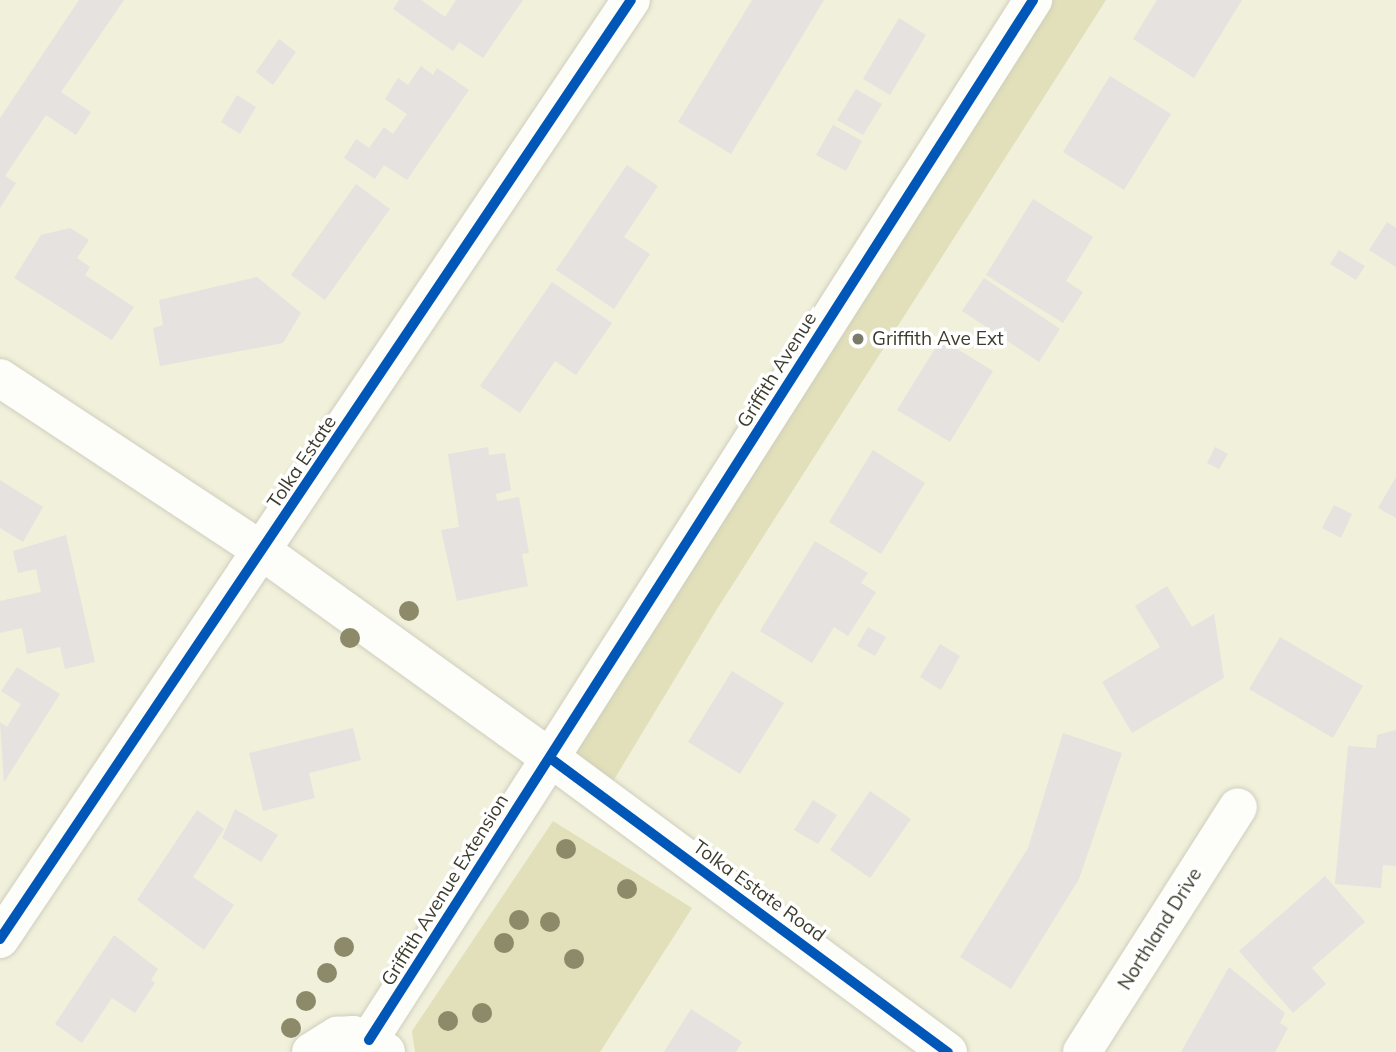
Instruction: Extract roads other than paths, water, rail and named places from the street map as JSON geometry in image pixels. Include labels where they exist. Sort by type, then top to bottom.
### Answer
[{"type":"street","name":"Griffith Avenue","points":[[550,758],[1033,0]]},
{"type":"street","name":"Tolka Estate","points":[[0,939],[630,1]]},
{"type":"street","points":[[0,378],[262,551],[550,758]]},
{"type":"street","name":"Griffith Avenue Extension","points":[[311,1052],[337,1036],[378,1046],[550,758]]},
{"type":"street","name":"Tolka Estate Road","points":[[550,758],[948,1052]]},
{"type":"street","name":"Northland Drive","points":[[1082,1052],[1238,807]]},
{"type":"place","name":"Griffith Ave Ext","points":[[858,339]]}]
